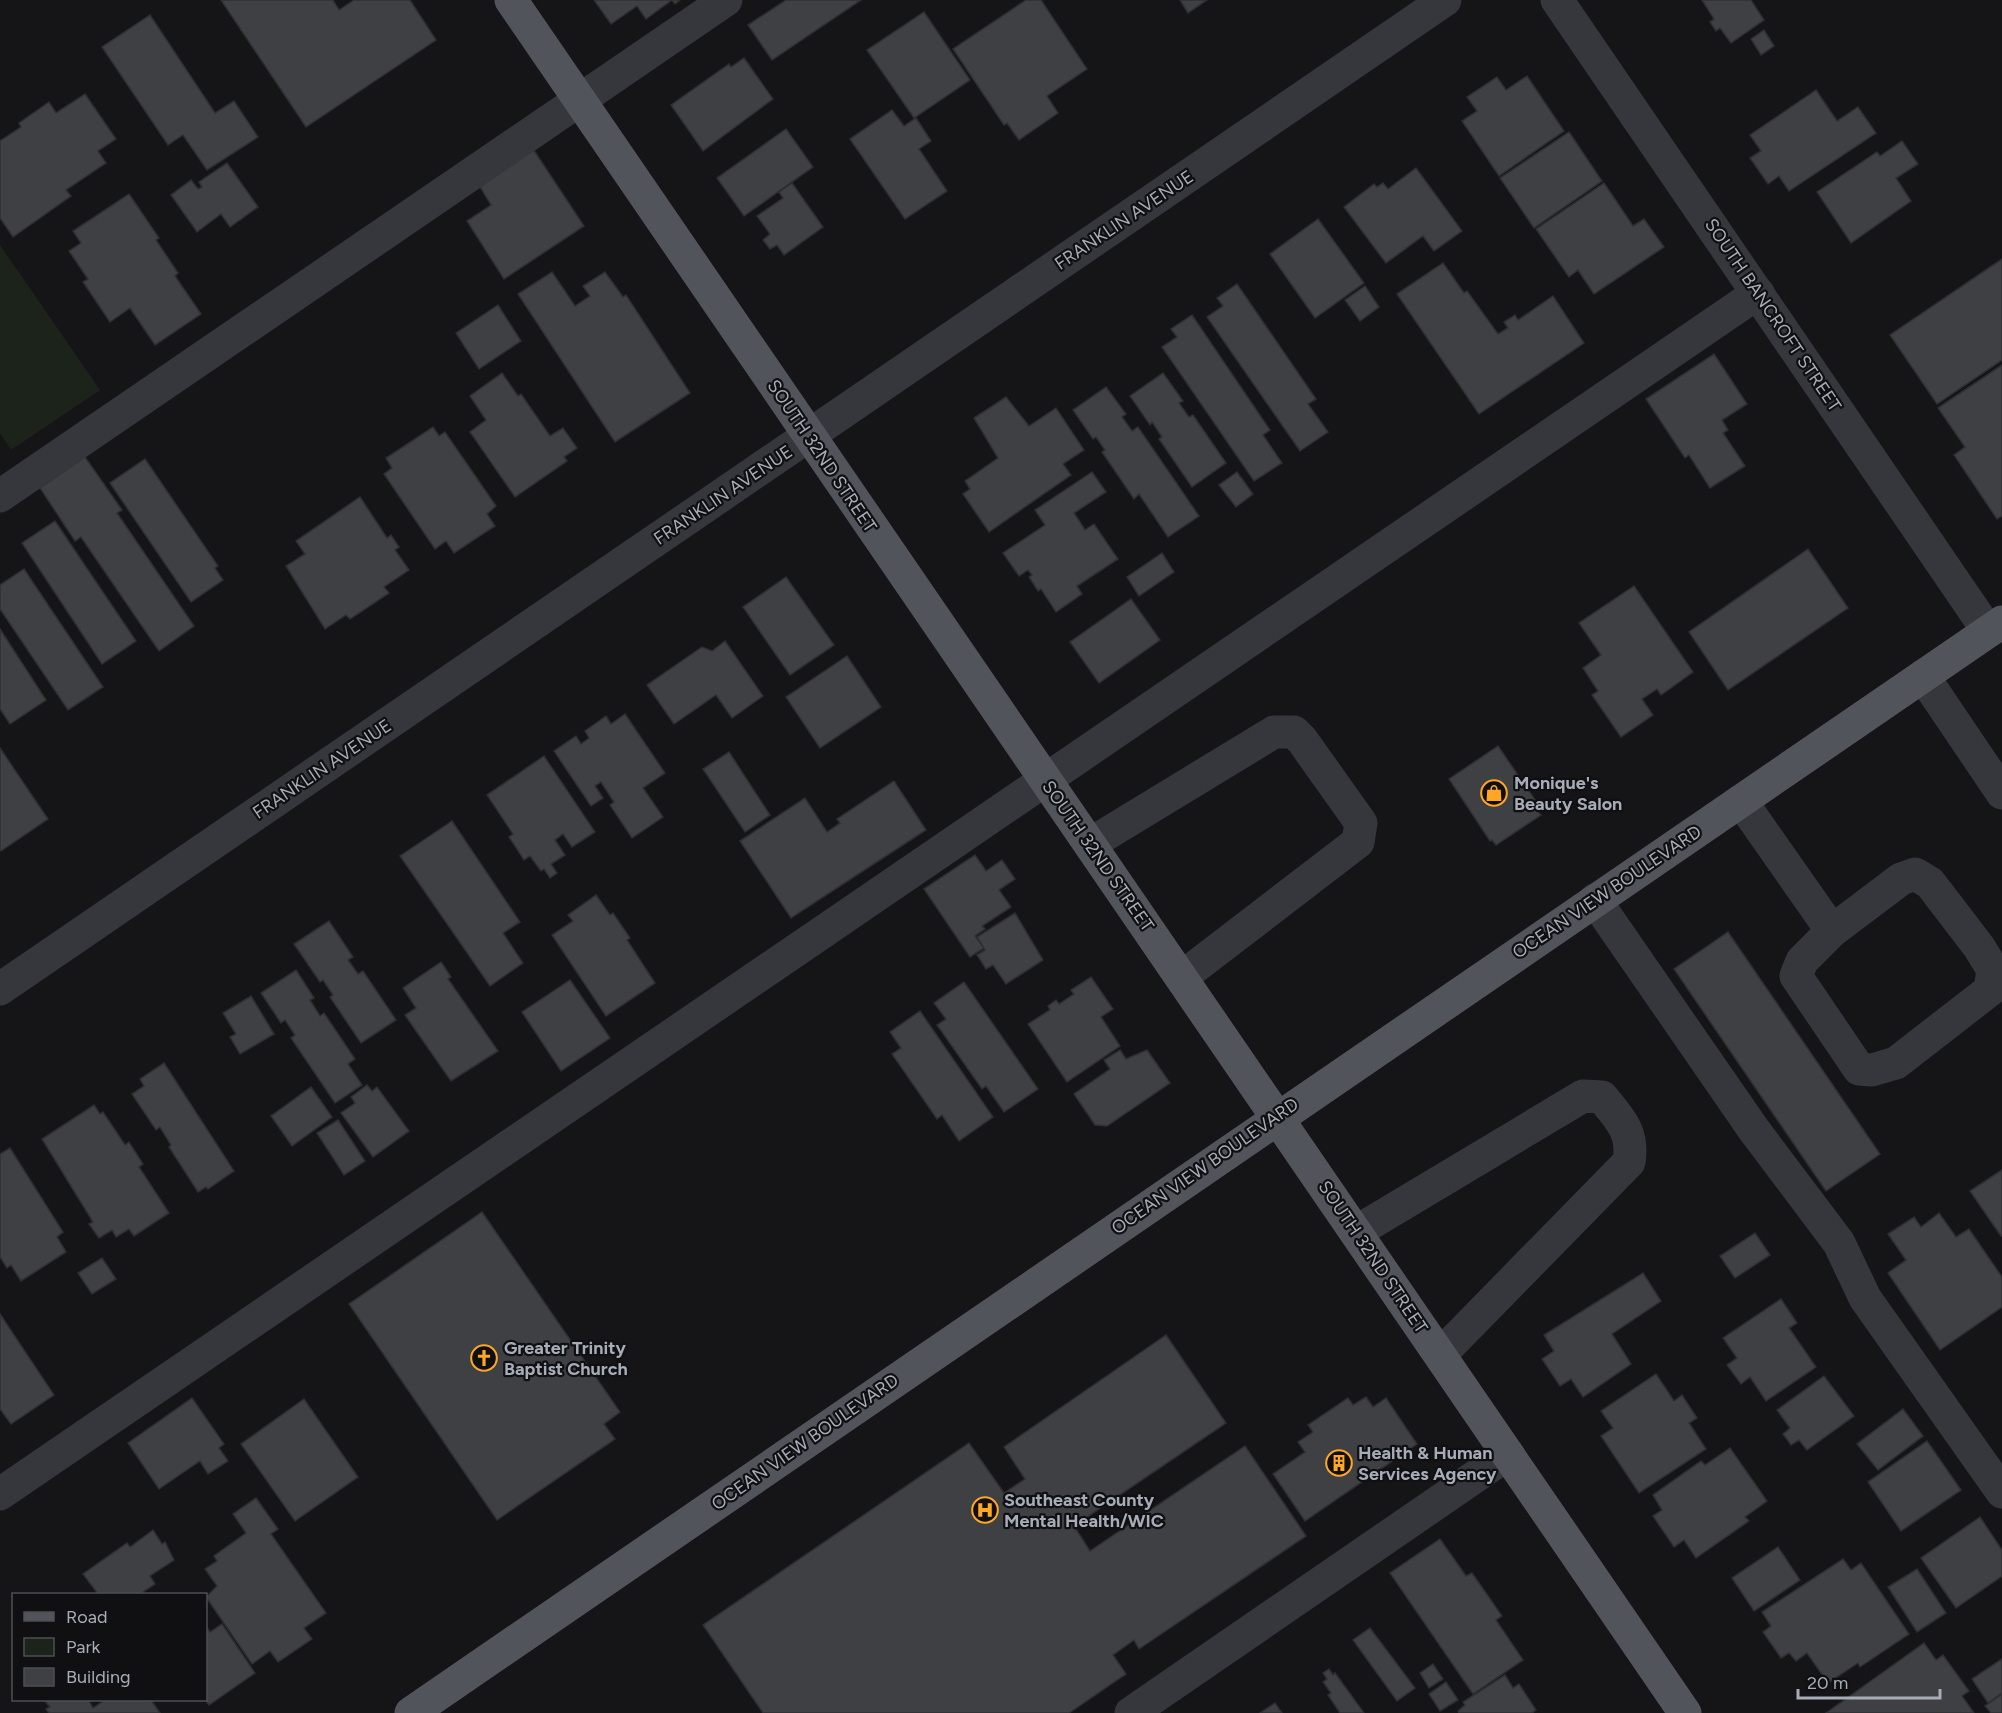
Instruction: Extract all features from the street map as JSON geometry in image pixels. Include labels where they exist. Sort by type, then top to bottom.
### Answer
[{"type":"main road","name":"SOUTH 32ND STREET","points":[[511,0],[1685,1713]]},
{"type":"main road","name":"OCEAN VIEW BOULEVARD","points":[[411,1713],[1277,1116],[1995,626]]},
{"type":"street","points":[[0,496],[726,0]]},
{"type":"street","name":"FRANKLIN AVENUE","points":[[0,989],[1445,0]]},
{"type":"street","name":"SOUTH BANCROFT STREET","points":[[1557,0],[1758,293],[1995,626]]},
{"type":"street","points":[[0,1494],[1758,293]]},
{"type":"street","points":[[1923,676],[2002,793]]},
{"type":"street","points":[[1090,844],[1274,732],[1294,732],[1302,740],[1361,824],[1358,842],[1182,977]]},
{"type":"street","points":[[1741,801],[1832,931]]},
{"type":"street","points":[[1915,874],[1930,883],[1979,947],[1993,970],[1990,990],[1896,1063],[1872,1070],[1859,1069],[1796,976],[1802,961],[1832,931],[1901,879],[1915,874]]},
{"type":"street","points":[[1595,900],[1754,1130],[1839,1243],[1864,1298],[2002,1492]]},
{"type":"street","points":[[1356,1232],[1583,1096],[1602,1098],[1627,1126],[1632,1146],[1629,1162],[1440,1355]]},
{"type":"street","points":[[1131,1713],[1508,1454]]},
{"type":"green space","points":[[0,245],[100,390],[11,450],[0,433]]},
{"type":"building","points":[[221,0],[333,0],[339,10],[354,0],[410,0],[436,40],[306,127]]},
{"type":"building","points":[[594,0],[672,0],[646,19],[637,6],[611,24]]},
{"type":"building","points":[[786,0],[861,0],[772,60],[748,25]]},
{"type":"building","points":[[1026,0],[1041,0],[1087,69],[1047,96],[1058,113],[1019,140],[1007,123],[1004,125],[953,49]]},
{"type":"building","points":[[1180,0],[1207,0],[1188,13]]},
{"type":"building","points":[[1702,0],[1751,0],[1764,20],[1731,43],[1720,28],[1716,31],[1710,22],[1714,19]]},
{"type":"building","points":[[924,12],[970,80],[914,118],[867,50]]},
{"type":"building","points":[[150,15],[215,113],[234,101],[258,137],[207,170],[183,135],[168,145],[102,47]]},
{"type":"building","points":[[1764,30],[1774,46],[1761,55],[1751,39]]},
{"type":"building","points":[[744,58],[773,99],[703,151],[671,105],[729,64],[731,67]]},
{"type":"building","points":[[1527,76],[1564,131],[1499,176],[1462,121],[1477,111],[1467,97],[1497,77],[1506,90]]},
{"type":"building","points":[[1816,90],[1837,121],[1858,107],[1876,133],[1789,191],[1779,176],[1768,184],[1750,158],[1761,151],[1750,135]]},
{"type":"building","points":[[85,94],[116,139],[98,151],[106,163],[66,190],[71,196],[13,237],[0,218],[0,141],[21,127],[19,123],[49,102],[56,113]]},
{"type":"building","points":[[892,110],[904,126],[916,118],[931,141],[919,149],[947,191],[905,219],[850,139]]},
{"type":"building","points":[[786,129],[813,167],[744,216],[717,178]]},
{"type":"building","points":[[1569,132],[1602,181],[1534,228],[1500,178]]},
{"type":"building","points":[[1902,141],[1918,164],[1896,178],[1911,201],[1851,243],[1817,192],[1877,152],[1880,156]]},
{"type":"building","points":[[533,149],[584,226],[504,279],[467,221],[491,205],[479,185]]},
{"type":"building","points":[[227,163],[258,207],[230,227],[221,214],[197,232],[171,195],[191,180],[198,189],[202,187],[199,182]]},
{"type":"building","points":[[1416,168],[1462,231],[1434,251],[1423,236],[1386,263],[1344,207],[1374,184],[1377,187],[1383,183],[1388,189]]},
{"type":"building","points":[[792,183],[823,227],[784,255],[777,245],[770,249],[763,240],[770,234],[757,216],[783,198],[779,192]]},
{"type":"building","points":[[1604,183],[1633,226],[1644,219],[1664,247],[1594,294],[1578,270],[1569,277],[1536,229]]},
{"type":"building","points":[[129,194],[159,238],[156,240],[178,273],[175,276],[201,314],[155,345],[130,308],[110,322],[83,282],[88,279],[69,251],[81,243],[73,231]]},
{"type":"building","points":[[1318,219],[1364,283],[1315,318],[1270,254]]},
{"type":"building","points":[[2002,259],[2002,360],[1937,404],[1890,335]]},
{"type":"building","points":[[1443,263],[1464,293],[1467,291],[1498,334],[1508,328],[1504,322],[1515,315],[1518,320],[1553,296],[1584,343],[1479,414],[1397,294]]},
{"type":"building","points":[[552,272],[575,306],[590,296],[583,286],[605,272],[623,297],[626,295],[690,393],[615,442],[518,294]]},
{"type":"building","points":[[1237,284],[1316,399],[1308,404],[1328,432],[1300,451],[1207,317],[1223,306],[1217,298]]},
{"type":"building","points":[[1365,286],[1379,307],[1360,321],[1345,300]]},
{"type":"building","points":[[498,305],[521,341],[479,369],[456,333]]},
{"type":"building","points":[[1192,315],[1270,430],[1263,435],[1282,463],[1254,481],[1162,347],[1177,337],[1171,329]]},
{"type":"building","points":[[1714,354],[1747,404],[1722,420],[1728,430],[1723,433],[1745,466],[1710,488],[1689,455],[1685,458],[1646,399]]},
{"type":"building","points":[[2002,365],[2002,516],[1997,519],[1954,455],[1965,447],[1938,408]]},
{"type":"building","points":[[502,373],[518,396],[521,394],[550,436],[563,428],[577,448],[564,457],[567,461],[515,497],[470,432],[486,420],[470,396]]},
{"type":"building","points":[[1163,373],[1183,401],[1179,403],[1189,417],[1193,415],[1226,463],[1192,487],[1159,439],[1162,437],[1152,422],[1150,425],[1130,396]]},
{"type":"building","points":[[1106,387],[1126,414],[1122,417],[1132,431],[1138,427],[1199,516],[1168,537],[1139,494],[1134,499],[1102,452],[1105,450],[1096,437],[1093,439],[1073,410]]},
{"type":"building","points":[[1006,397],[1029,426],[1056,408],[1084,450],[1063,464],[1071,475],[989,532],[963,494],[970,489],[965,481],[998,458],[974,418]]},
{"type":"building","points":[[433,427],[439,436],[445,432],[496,506],[487,514],[495,526],[454,553],[446,541],[435,549],[384,474],[392,468],[386,458]]},
{"type":"building","points":[[85,457],[122,510],[117,513],[194,626],[159,651],[81,537],[75,541],[40,488]]},
{"type":"building","points":[[145,459],[218,566],[215,568],[223,580],[191,602],[110,483]]},
{"type":"building","points":[[1092,472],[1106,492],[1074,513],[1085,530],[1094,524],[1118,559],[1077,586],[1082,594],[1056,612],[1041,589],[1038,591],[1029,577],[1032,575],[1028,570],[1019,576],[1003,553],[1045,525],[1035,510]]},
{"type":"building","points":[[1237,472],[1253,494],[1236,507],[1219,485]]},
{"type":"building","points":[[360,497],[387,538],[391,535],[399,547],[395,550],[409,570],[384,587],[389,593],[350,619],[346,615],[325,629],[286,566],[305,554],[296,541]]},
{"type":"building","points":[[55,521],[136,641],[102,664],[22,543]]},
{"type":"building","points":[[1808,549],[1848,608],[1728,690],[1689,632]]},
{"type":"building","points":[[1162,553],[1174,572],[1139,596],[1127,577]]},
{"type":"building","points":[[24,569],[103,687],[68,710],[0,609],[0,585]]},
{"type":"building","points":[[786,577],[834,645],[790,675],[743,607]]},
{"type":"building","points":[[1634,586],[1693,672],[1661,695],[1657,689],[1642,699],[1653,715],[1621,737],[1592,695],[1598,691],[1583,668],[1601,655],[1579,623]]},
{"type":"building","points":[[1131,599],[1160,640],[1099,683],[1070,642]]},
{"type":"building","points":[[0,629],[46,700],[10,724],[0,709]]},
{"type":"building","points":[[725,641],[763,696],[732,718],[716,695],[674,724],[647,685],[702,647],[712,651]]},
{"type":"building","points":[[847,656],[881,707],[820,748],[786,697]]},
{"type":"building","points":[[625,714],[665,773],[643,788],[663,817],[632,838],[610,805],[614,802],[601,782],[595,786],[603,798],[591,806],[554,751],[576,736],[581,744],[589,738],[585,731],[606,716],[611,724]]},
{"type":"building","name":"Monique's Beauty Salon","points":[[1498,746],[1540,807],[1536,809],[1541,815],[1496,845],[1492,840],[1490,841],[1449,779]]},
{"type":"building","points":[[0,748],[48,819],[1,851],[0,849]]},
{"type":"building","points":[[729,752],[770,815],[745,832],[703,769]]},
{"type":"building","points":[[544,756],[595,832],[572,847],[563,834],[555,840],[565,855],[551,864],[557,873],[550,878],[544,869],[541,871],[530,856],[524,860],[509,837],[513,834],[487,795]]},
{"type":"building","points":[[894,781],[926,830],[791,918],[740,841],[805,798],[827,832],[840,823],[837,819]]},
{"type":"building","points":[[452,821],[520,922],[503,933],[523,963],[490,986],[400,856]]},
{"type":"building","points":[[975,855],[986,871],[1002,860],[1015,879],[999,890],[1011,907],[982,926],[985,929],[975,936],[984,948],[970,957],[924,889]]},
{"type":"building","points":[[596,895],[610,915],[613,913],[630,938],[627,940],[655,983],[606,1016],[552,935],[573,921],[568,915]]},
{"type":"building","points":[[1015,913],[1043,960],[1006,984],[993,965],[986,969],[977,955],[985,950],[977,937]]},
{"type":"building","points":[[329,921],[353,957],[348,960],[358,974],[363,971],[396,1020],[361,1043],[330,997],[333,995],[323,980],[320,982],[294,944]]},
{"type":"building","points":[[1728,932],[1880,1154],[1826,1191],[1674,969]]},
{"type":"building","points":[[441,962],[451,977],[448,979],[498,1051],[451,1081],[405,1015],[416,1008],[403,988]]},
{"type":"building","points":[[296,970],[314,998],[310,1000],[320,1016],[324,1013],[355,1059],[348,1064],[362,1085],[335,1103],[291,1038],[295,1035],[285,1020],[281,1023],[261,993]]},
{"type":"building","points":[[1091,977],[1113,1009],[1101,1017],[1120,1046],[1067,1082],[1028,1024],[1050,1010],[1048,1006],[1056,1000],[1059,1004],[1074,994],[1071,990]]},
{"type":"building","points":[[570,980],[610,1038],[561,1071],[522,1012]]},
{"type":"building","points":[[964,982],[1038,1089],[1004,1112],[986,1086],[982,1089],[937,1025],[946,1019],[934,1003]]},
{"type":"building","points":[[251,996],[274,1034],[240,1054],[230,1037],[236,1034],[223,1013]]},
{"type":"building","points":[[920,1011],[993,1117],[959,1141],[942,1115],[937,1119],[892,1054],[901,1048],[890,1032]]},
{"type":"building","points":[[1120,1050],[1126,1059],[1147,1050],[1170,1083],[1107,1126],[1095,1125],[1074,1094],[1110,1069],[1104,1060]]},
{"type":"building","points":[[164,1063],[234,1171],[208,1189],[206,1187],[198,1192],[169,1147],[171,1145],[160,1127],[156,1130],[132,1094],[144,1086],[140,1079]]},
{"type":"building","points":[[367,1085],[372,1091],[377,1087],[409,1131],[373,1157],[341,1113],[355,1103],[351,1097]]},
{"type":"building","points":[[311,1087],[332,1117],[292,1146],[271,1116]]},
{"type":"building","points":[[94,1105],[100,1114],[103,1112],[125,1145],[129,1142],[143,1164],[139,1167],[169,1213],[134,1236],[129,1229],[116,1237],[112,1230],[99,1238],[89,1224],[93,1222],[42,1139]]},
{"type":"building","points":[[338,1120],[365,1161],[344,1175],[317,1133]]},
{"type":"building","points":[[10,1148],[63,1232],[57,1237],[66,1252],[21,1281],[11,1265],[7,1268],[0,1257],[0,1154]]},
{"type":"building","points":[[2002,1170],[2002,1235],[2001,1236],[1970,1191]]},
{"type":"building","name":"Greater Trinity Baptist Church","points":[[482,1212],[620,1412],[604,1424],[615,1439],[497,1520],[349,1304]]},
{"type":"building","points":[[1939,1213],[1956,1237],[1969,1229],[2002,1277],[2002,1307],[1940,1350],[1888,1273],[1906,1260],[1888,1234],[1914,1217],[1921,1227]]},
{"type":"building","points":[[1755,1233],[1770,1255],[1735,1278],[1720,1256]]},
{"type":"building","points":[[102,1258],[116,1279],[92,1294],[78,1273]]},
{"type":"building","points":[[1643,1273],[1661,1301],[1612,1334],[1631,1364],[1583,1397],[1571,1379],[1560,1386],[1542,1359],[1554,1351],[1544,1335]]},
{"type":"building","points":[[1781,1299],[1797,1323],[1789,1328],[1816,1367],[1766,1401],[1750,1377],[1741,1384],[1727,1365],[1737,1358],[1723,1338]]},
{"type":"building","points":[[0,1314],[54,1395],[11,1424],[0,1409]]},
{"type":"building","name":"Southeast County Mental Health/WIC","points":[[1166,1335],[1226,1423],[1074,1526],[1090,1551],[1245,1446],[1306,1536],[1139,1649],[1134,1640],[1113,1655],[1126,1674],[1069,1713],[763,1713],[703,1625],[969,1443],[1004,1493],[1025,1479],[1004,1447]]},
{"type":"building","points":[[1656,1374],[1674,1401],[1682,1395],[1697,1418],[1689,1423],[1706,1449],[1639,1493],[1601,1436],[1613,1428],[1601,1411]]},
{"type":"building","points":[[1824,1376],[1854,1416],[1807,1450],[1799,1440],[1791,1445],[1783,1434],[1790,1428],[1777,1410]]},
{"type":"building","name":"Health & Human Services Agency","points":[[1366,1397],[1373,1407],[1386,1398],[1417,1444],[1305,1521],[1273,1474],[1305,1452],[1298,1442],[1313,1432],[1308,1425],[1348,1398],[1353,1405]]},
{"type":"building","points":[[192,1398],[224,1444],[219,1448],[228,1461],[208,1474],[200,1461],[159,1489],[128,1443]]},
{"type":"building","points":[[304,1399],[358,1477],[295,1521],[241,1444]]},
{"type":"building","points":[[1903,1409],[1923,1436],[1878,1470],[1857,1444]]},
{"type":"building","points":[[1927,1441],[1961,1490],[1901,1531],[1868,1482]]},
{"type":"building","points":[[1730,1448],[1767,1501],[1745,1517],[1749,1521],[1696,1558],[1684,1540],[1674,1547],[1653,1516],[1662,1510],[1653,1495],[1701,1461],[1705,1465]]},
{"type":"building","points":[[256,1498],[278,1529],[271,1534],[326,1613],[304,1628],[312,1639],[278,1662],[270,1651],[252,1664],[207,1598],[217,1586],[205,1569],[217,1561],[214,1556],[246,1533],[233,1514]]},
{"type":"building","points":[[1980,1517],[2002,1550],[2002,1576],[1956,1608],[1921,1558]]},
{"type":"building","points":[[153,1530],[162,1544],[165,1542],[174,1560],[150,1576],[155,1584],[142,1593],[97,1593],[83,1574],[127,1543],[130,1547]]},
{"type":"building","points":[[1440,1539],[1466,1576],[1472,1573],[1502,1616],[1496,1620],[1523,1660],[1473,1694],[1390,1573]]},
{"type":"building","points":[[1778,1547],[1800,1580],[1754,1611],[1732,1578]]},
{"type":"building","points":[[1843,1559],[1851,1570],[1861,1563],[1909,1634],[1860,1667],[1858,1663],[1828,1683],[1807,1653],[1796,1661],[1789,1653],[1781,1658],[1763,1632],[1771,1626],[1762,1612]]},
{"type":"building","points":[[1917,1569],[1946,1613],[1917,1632],[1888,1587]]},
{"type":"building","points":[[222,1624],[255,1673],[209,1705],[206,1701],[207,1628],[210,1632]]},
{"type":"building","points":[[1370,1628],[1415,1688],[1397,1701],[1353,1640]]},
{"type":"building","points":[[1924,1643],[1936,1660],[1943,1655],[1969,1691],[1962,1696],[1974,1713],[1826,1713]]},
{"type":"building","points":[[2002,1659],[2002,1693],[1988,1703],[1972,1679]]},
{"type":"building","points":[[1433,1664],[1443,1679],[1429,1688],[1420,1673]]},
{"type":"building","points":[[1329,1669],[1333,1675],[1335,1673],[1364,1713],[1340,1713],[1328,1695],[1331,1693],[1323,1682],[1327,1679],[1323,1673]]},
{"type":"building","points":[[1505,1675],[1513,1688],[1519,1684],[1536,1710],[1532,1713],[1459,1713],[1458,1711],[1465,1705],[1463,1702]]},
{"type":"building","points":[[1446,1682],[1458,1700],[1440,1711],[1429,1694]]},
{"type":"building","points":[[2002,1694],[2002,1713],[1991,1713],[1985,1706]]},
{"type":"building","points":[[45,1701],[89,1701],[93,1708],[104,1701],[152,1701],[160,1713],[49,1713],[46,1709],[50,1707]]},
{"type":"building","points":[[1275,1703],[1282,1713],[1260,1713]]},
{"type":"place","name":"Monique's Beauty Salon","points":[[1494,793]]},
{"type":"place","name":"Greater Trinity Baptist Church","points":[[484,1358]]},
{"type":"place","name":"Health & Human Services Agency","points":[[1339,1463]]},
{"type":"place","name":"Southeast County Mental Health/WIC","points":[[985,1510]]}]
